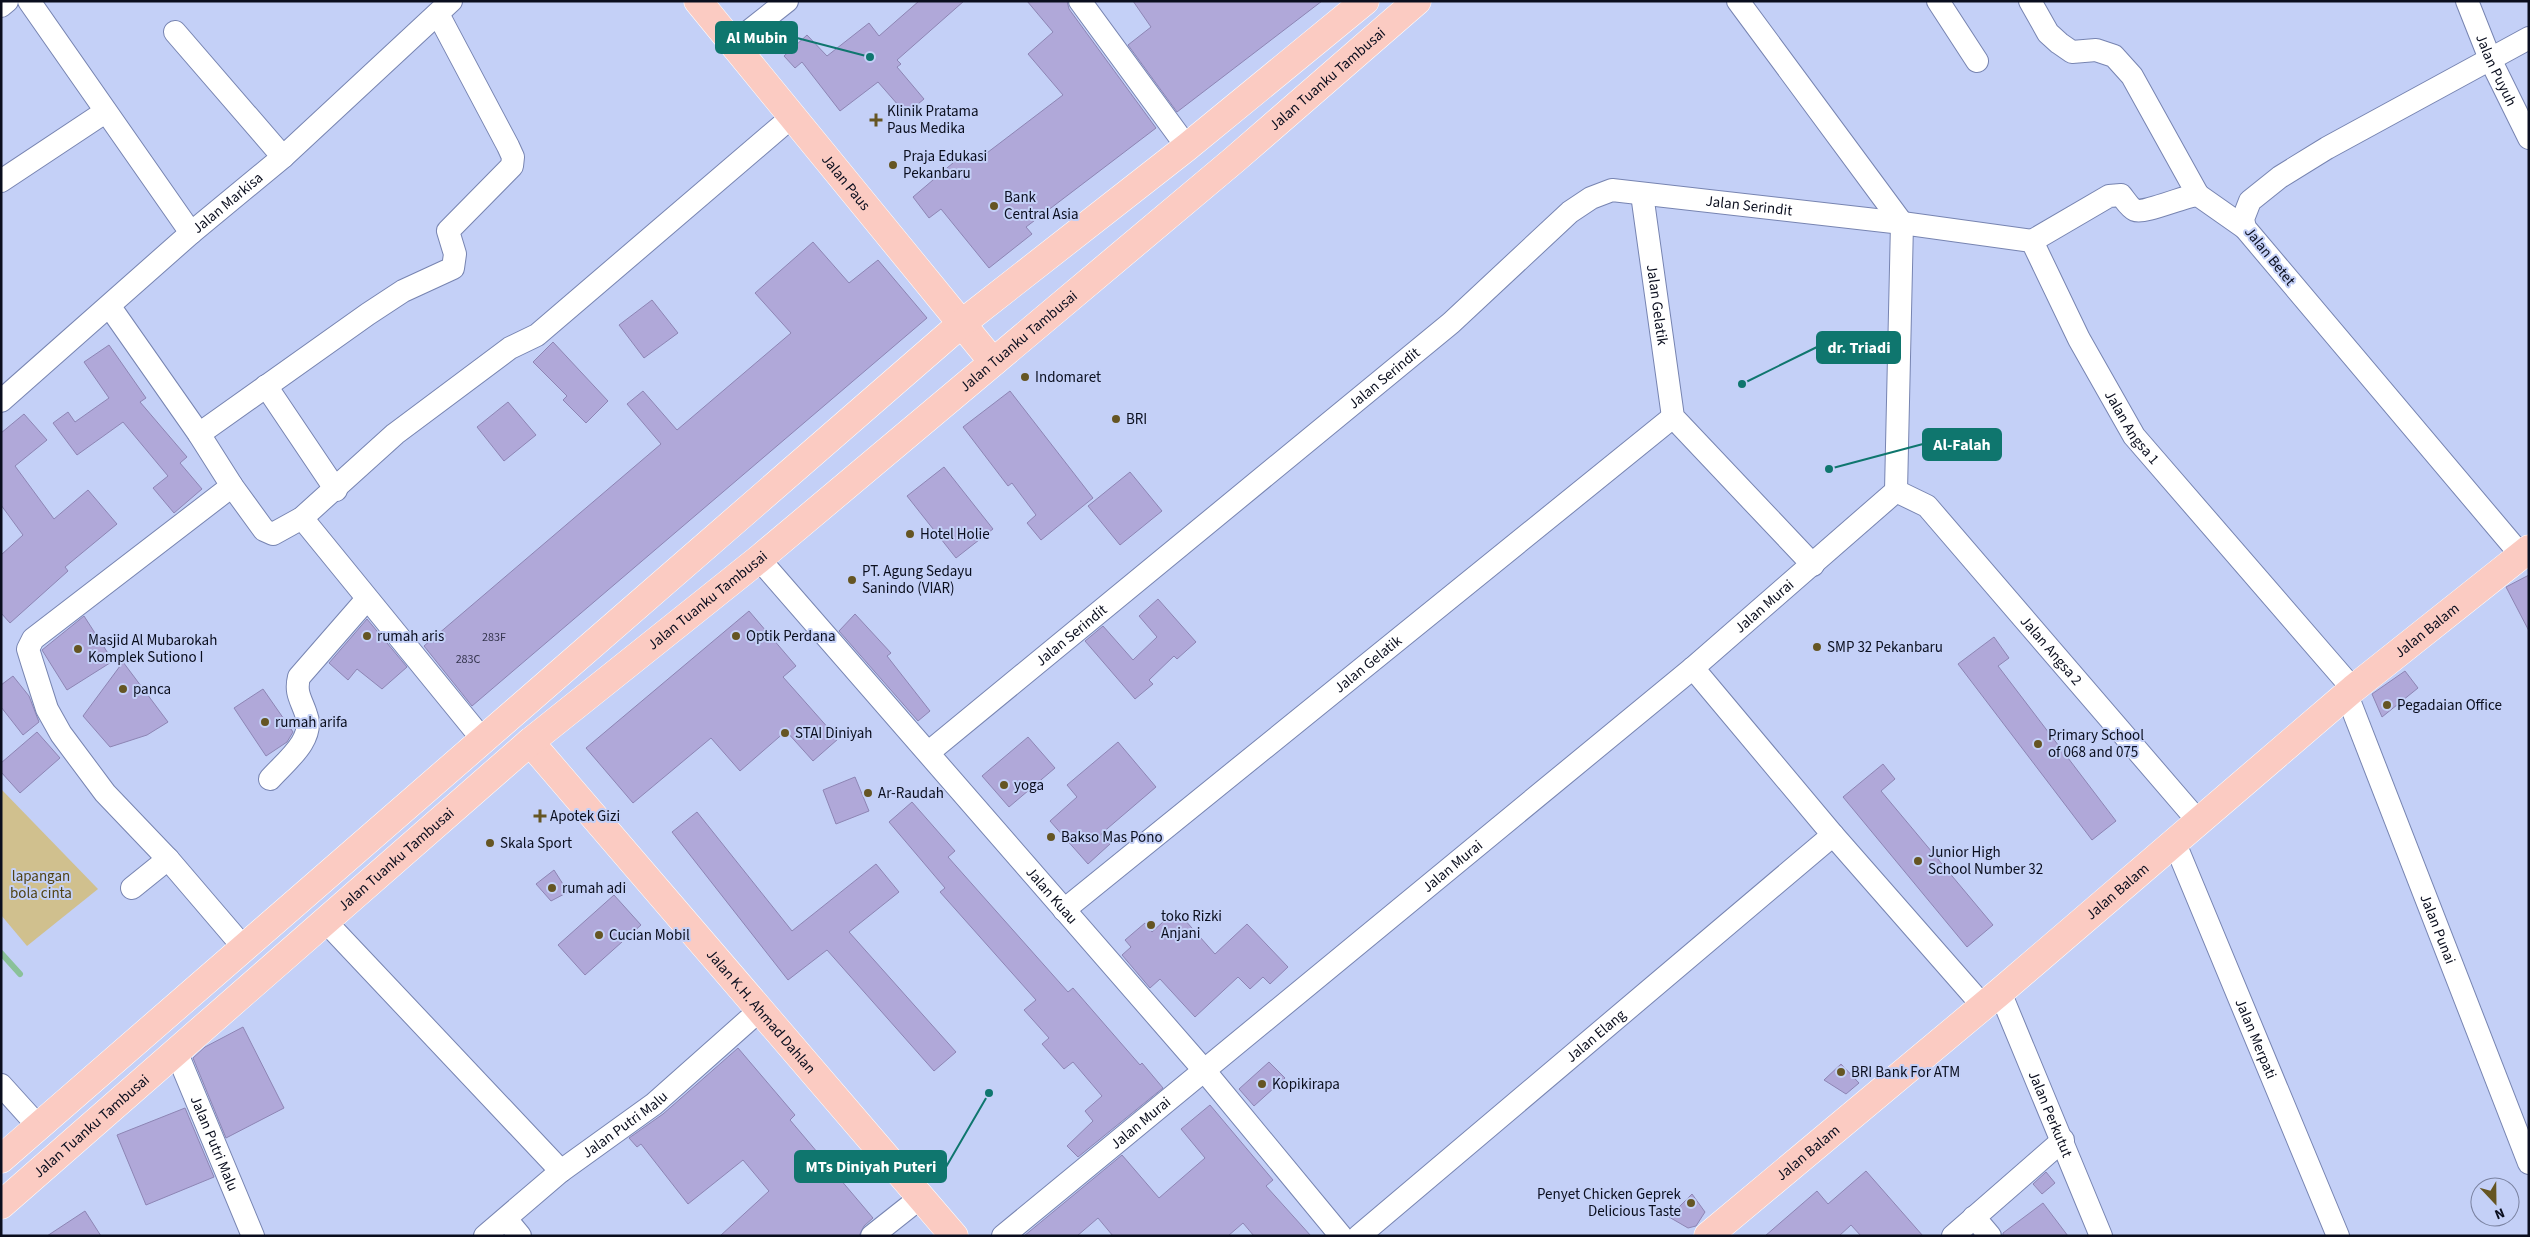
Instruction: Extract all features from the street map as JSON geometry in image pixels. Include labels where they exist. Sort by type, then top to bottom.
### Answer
[{"type":"main road","name":"Jalan Paus","points":[[698,1],[993,362]]},
{"type":"main road","points":[[1,1159],[245,950],[961,324],[1187,146],[1365,1]]},
{"type":"main road","name":"Jalan Tuanku Tambusai","points":[[1,1205],[530,742],[759,559],[1417,1]]},
{"type":"main road","name":"Jalan Balam","points":[[1708,1236],[1991,999],[2350,692],[2525,552]]},
{"type":"main road","name":"Jalan K.H. Ahmad Dahlan","points":[[530,742],[954,1236]]},
{"type":"street","points":[[1,6],[7,1]]},
{"type":"street","points":[[29,1],[191,233]]},
{"type":"street","points":[[734,43],[786,1]]},
{"type":"street","points":[[1080,1],[1187,146]]},
{"type":"street","points":[[1738,1],[1902,223],[1896,491]]},
{"type":"street","points":[[1938,1],[1977,61]]},
{"type":"street","points":[[2030,1],[2048,32],[2072,52],[2096,50],[2114,56],[2132,76],[2198,195],[2245,228]]},
{"type":"street","name":"Jalan Puyuh","points":[[2467,1],[2490,59],[2529,138]]},
{"type":"street","points":[[199,434],[403,291],[453,268],[455,254],[448,231],[512,166],[513,157],[444,7]]},
{"type":"street","name":"Jalan Markisa","points":[[1,401],[110,307],[191,233],[283,157],[444,7]]},
{"type":"street","points":[[175,32],[283,157]]},
{"type":"street","name":"Jalan Betet","points":[[2525,552],[2245,228],[2243,219],[2250,201],[2280,177],[2327,148],[2529,38]]},
{"type":"street","points":[[1,181],[105,112]]},
{"type":"street","points":[[110,307],[199,434],[232,486],[264,530],[270,534],[302,518],[336,490],[395,434],[510,348],[536,335],[793,116]]},
{"type":"street","name":"Jalan Serindit","points":[[929,752],[1450,323],[1570,212],[1591,198],[1612,190],[1902,223]]},
{"type":"street","name":"Jalan Gelatik","points":[[1064,910],[1673,417],[1642,194]]},
{"type":"street","points":[[1902,223],[2032,241],[2109,196],[2121,195],[2132,208],[2141,211],[2178,198],[2198,195]]},
{"type":"street","name":"Jalan Angsa 1","points":[[2032,241],[2080,339],[2134,436],[2350,692]]},
{"type":"street","points":[[266,386],[336,490]]},
{"type":"street","points":[[1673,417],[1813,565]]},
{"type":"street","points":[[232,486],[29,643],[30,656],[47,709],[61,734],[105,793],[168,859],[245,950]]},
{"type":"street","name":"Jalan Murai","points":[[1004,1236],[1203,1069],[1693,668],[1896,491]]},
{"type":"street","name":"Jalan Angsa 2","points":[[1896,491],[1928,506],[2198,821]]},
{"type":"street","points":[[302,518],[483,740]]},
{"type":"street","name":"Jalan Kuau","points":[[759,559],[1203,1069],[1341,1236]]},
{"type":"street","points":[[270,779],[302,743],[308,732],[308,717],[296,688],[299,677],[367,600]]},
{"type":"street","name":"Jalan Perkutut","points":[[1693,668],[1833,835],[1991,999],[2063,1140],[2101,1236]]},
{"type":"street","name":"Jalan Punai","points":[[2350,692],[2529,1163]]},
{"type":"street","name":"Jalan Elang","points":[[1359,1236],[1833,835]]},
{"type":"street","name":"Jalan Merpati","points":[[2174,841],[2338,1236]]},
{"type":"street","points":[[132,888],[168,859]]},
{"type":"street","points":[[326,922],[561,1171]]},
{"type":"street","name":"Jalan Putri Malu","points":[[486,1236],[513,1227],[561,1171],[654,1104],[761,1009]]},
{"type":"street","name":"Jalan Putri Malu","points":[[176,1051],[253,1236]]},
{"type":"street","points":[[1,1085],[39,1127]]},
{"type":"street","points":[[1953,1236],[2063,1140]]},
{"type":"street","points":[[872,1236],[920,1198]]},
{"type":"street","points":[[1974,1217],[1990,1236]]},
{"type":"green space","name":"lapangan bola cinta","points":[[1,789],[98,889],[27,946],[1,915]]},
{"type":"building","points":[[919,1],[964,1],[897,60],[901,64],[897,67],[924,99],[906,114],[878,82],[840,111],[802,62],[795,68],[784,56],[807,35],[827,56],[869,23],[879,36]]},
{"type":"building","points":[[1027,1],[1067,1],[1069,9],[1156,128],[1026,227],[1032,234],[989,268],[941,209],[929,218],[913,197],[967,151],[975,162],[1063,95],[1028,54],[1053,32]]},
{"type":"building","points":[[1133,1],[1322,1],[1177,112],[1128,45],[1151,27]]},
{"type":"building","points":[[813,242],[849,283],[878,260],[927,318],[472,706],[424,646],[661,444],[627,404],[643,391],[677,430],[791,333],[755,293]]},
{"type":"building","points":[[652,300],[678,333],[644,358],[619,325]]},
{"type":"building","points":[[553,342],[608,401],[586,423],[563,400],[567,396],[533,362]]},
{"type":"building","points":[[109,345],[146,398],[140,402],[187,457],[180,463],[202,489],[174,513],[153,488],[168,476],[123,422],[77,455],[53,423],[68,412],[75,422],[109,398],[84,362]]},
{"type":"building","points":[[1010,391],[1093,498],[1041,540],[1027,523],[1036,515],[1012,483],[1008,486],[963,427]]},
{"type":"building","points":[[508,402],[536,435],[504,461],[477,427]]},
{"type":"building","points":[[24,414],[47,440],[15,466],[54,519],[88,490],[117,524],[65,567],[68,571],[10,623],[1,613],[1,555],[23,535],[1,505],[1,433]]},
{"type":"building","points":[[944,467],[993,529],[956,558],[907,496]]},
{"type":"building","points":[[1130,472],[1162,511],[1120,545],[1088,506]]},
{"type":"building","points":[[2529,575],[2529,631],[2506,587]]},
{"type":"building","points":[[1158,599],[1196,642],[1177,659],[1174,656],[1149,680],[1153,684],[1135,699],[1085,641],[1103,626],[1133,660],[1157,637],[1139,616]]},
{"type":"building","points":[[749,611],[796,666],[783,677],[838,739],[813,761],[786,731],[740,771],[711,738],[633,803],[586,748]]},
{"type":"building","points":[[855,614],[891,653],[887,656],[930,711],[918,721],[839,631]]},
{"type":"building","points":[[84,616],[113,661],[67,690],[42,650]]},
{"type":"building","name":"rumah aris","points":[[367,619],[407,667],[382,689],[357,669],[348,680],[329,663]]},
{"type":"building","name":"Primary School of 068 and 075","points":[[1994,637],[2009,658],[1998,666],[2116,821],[2092,840],[1958,664]]},
{"type":"building","name":"panca","points":[[123,662],[168,722],[147,735],[110,747],[83,716]]},
{"type":"building","name":"Pegadaian Office","points":[[2405,671],[2418,688],[2382,717],[2372,694]]},
{"type":"building","points":[[13,676],[29,696],[39,722],[23,735],[1,707],[1,685]]},
{"type":"building","name":"rumah arifa","points":[[263,689],[293,732],[287,742],[266,756],[234,708]]},
{"type":"building","points":[[37,732],[60,758],[20,793],[1,772],[1,763]]},
{"type":"building","points":[[1028,737],[1055,768],[1009,807],[982,776]]},
{"type":"building","points":[[1118,742],[1156,787],[1101,834],[1110,844],[1088,864],[1050,821],[1077,797],[1067,785]]},
{"type":"building","name":"Junior High School Number 32","points":[[1883,764],[1895,779],[1881,791],[1993,925],[1967,947],[1843,797]]},
{"type":"building","points":[[855,777],[869,811],[836,824],[823,790]]},
{"type":"building","points":[[912,802],[955,851],[948,857],[1068,992],[1073,988],[1140,1065],[1142,1063],[1163,1088],[1078,1157],[1067,1146],[1093,1121],[1085,1111],[1102,1096],[1073,1062],[1064,1069],[1042,1044],[1049,1038],[1024,1010],[1036,1000],[940,892],[945,888],[889,822]]},
{"type":"building","points":[[697,812],[792,931],[876,864],[899,892],[849,932],[956,1052],[934,1071],[827,950],[788,980],[672,832]]},
{"type":"building","name":"rumah adi","points":[[554,870],[568,892],[551,901],[536,884]]},
{"type":"building","name":"Cucian Mobil","points":[[614,895],[641,925],[585,975],[558,945]]},
{"type":"building","points":[[1176,910],[1215,954],[1247,924],[1288,967],[1270,984],[1263,977],[1250,989],[1238,977],[1195,1017],[1160,979],[1150,988],[1122,955],[1131,947],[1125,940],[1145,923],[1152,932]]},
{"type":"building","points":[[243,1027],[284,1108],[226,1138],[193,1058],[205,1047]]},
{"type":"building","points":[[738,1048],[795,1115],[790,1120],[873,1218],[864,1226],[859,1236],[720,1236],[769,1191],[743,1160],[688,1204],[641,1144],[637,1147],[629,1138],[663,1114]]},
{"type":"building","name":"Kopikirapa","points":[[1269,1062],[1285,1078],[1254,1106],[1239,1089]]},
{"type":"building","name":"BRI Bank For ATM","points":[[1841,1064],[1859,1083],[1846,1094],[1824,1080]]},
{"type":"building","points":[[1210,1105],[1273,1180],[1266,1186],[1311,1236],[1254,1236],[1243,1223],[1228,1236],[1113,1236],[1098,1218],[1077,1236],[1024,1236],[1122,1155],[1159,1198],[1205,1158],[1181,1129]]},
{"type":"building","points":[[185,1108],[214,1177],[146,1205],[117,1135]]},
{"type":"building","points":[[1866,1171],[1923,1236],[1861,1236],[1851,1225],[1839,1236],[1765,1236],[1817,1191],[1828,1204]]},
{"type":"building","points":[[2046,1172],[2055,1183],[2042,1194],[2033,1184]]},
{"type":"building","name":"Penyet Chicken Geprek Delicious Taste","points":[[1692,1194],[1705,1212],[1696,1226],[1688,1228],[1669,1217]]},
{"type":"building","points":[[2043,1203],[2068,1236],[2003,1236],[2003,1233]]},
{"type":"building","points":[[85,1211],[101,1236],[47,1236]]},
{"type":"waterway","points":[[1,953],[20,974]]},
{"type":"place","name":"Al Mubin","points":[[870,57]]},
{"type":"place","name":"Klinik Pratama Paus Medika","points":[[876,120]]},
{"type":"place","name":"Praja Edukasi Pekanbaru","points":[[893,165]]},
{"type":"place","name":"Bank Central Asia","points":[[994,206]]},
{"type":"place","name":"Indomaret","points":[[1025,377]]},
{"type":"place","name":"dr. Triadi","points":[[1742,384]]},
{"type":"place","name":"BRI","points":[[1116,419]]},
{"type":"place","name":"Al-Falah","points":[[1829,469]]},
{"type":"place","name":"Hotel Holie","points":[[910,534]]},
{"type":"place","name":"PT. Agung Sedayu Sanindo (VIAR)","points":[[852,580]]},
{"type":"place","name":"rumah aris","points":[[367,636]]},
{"type":"place","name":"Optik Perdana","points":[[736,636]]},
{"type":"place","name":"SMP 32 Pekanbaru","points":[[1817,647]]},
{"type":"place","name":"Masjid Al Mubarokah Komplek Sutiono I","points":[[78,649]]},
{"type":"place","name":"panca","points":[[123,689]]},
{"type":"place","name":"Pegadaian Office","points":[[2387,705]]},
{"type":"place","name":"rumah arifa","points":[[265,722]]},
{"type":"place","name":"STAI Diniyah","points":[[785,733]]},
{"type":"place","name":"Primary School of 068 and 075","points":[[2038,744]]},
{"type":"place","name":"yoga","points":[[1004,785]]},
{"type":"place","name":"Ar-Raudah","points":[[868,793]]},
{"type":"place","name":"Apotek Gizi","points":[[540,816]]},
{"type":"place","name":"Bakso Mas Pono","points":[[1051,837]]},
{"type":"place","name":"Skala Sport","points":[[490,843]]},
{"type":"place","name":"Junior High School Number 32","points":[[1918,861]]},
{"type":"place","name":"rumah adi","points":[[552,888]]},
{"type":"place","name":"toko Rizki Anjani","points":[[1151,925]]},
{"type":"place","name":"Cucian Mobil","points":[[599,935]]},
{"type":"place","name":"BRI Bank For ATM","points":[[1841,1072]]},
{"type":"place","name":"Kopikirapa","points":[[1262,1084]]},
{"type":"place","name":"MTs Diniyah Puteri","points":[[989,1093]]},
{"type":"place","name":"Penyet Chicken Geprek Delicious Taste","points":[[1691,1203]]}]
